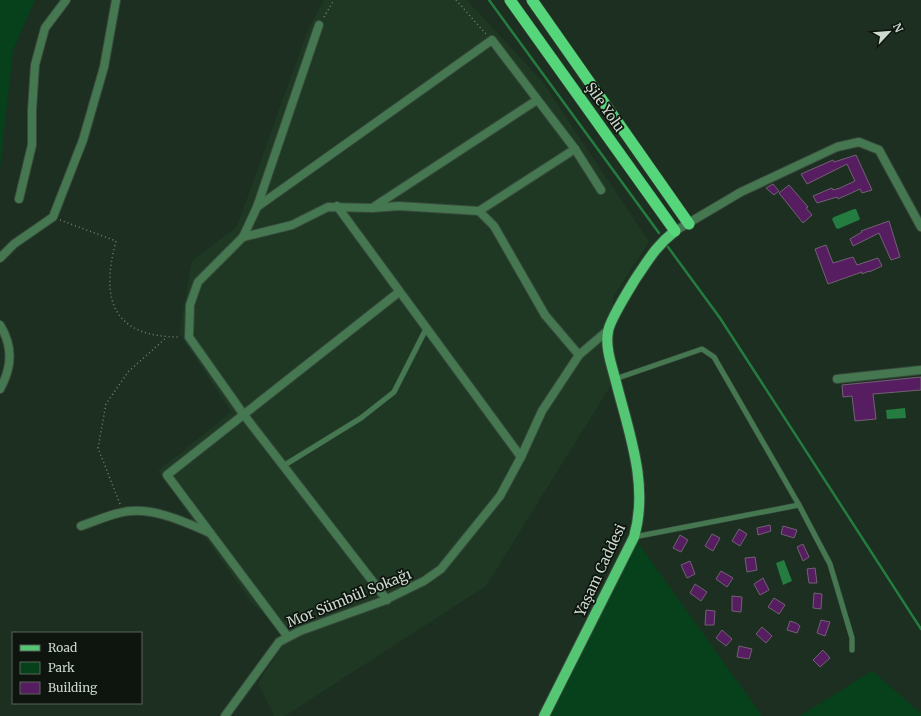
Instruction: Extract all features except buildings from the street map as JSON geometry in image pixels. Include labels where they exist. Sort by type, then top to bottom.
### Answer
[{"type":"highway","name":"Şile Yolu","points":[[510,0],[675,232]]},
{"type":"highway","name":"Şile Yolu","points":[[532,0],[689,224]]},
{"type":"main road","name":"Yaşam Caddesi","points":[[544,716],[634,538],[638,520],[640,488],[635,456],[608,352],[608,331],[627,291],[660,242],[675,232]]},
{"type":"street","points":[[20,199],[32,145],[32,110],[35,65],[45,28],[66,0]]},
{"type":"street","points":[[0,258],[14,244],[53,217],[83,140],[104,67],[116,0]]},
{"type":"street","points":[[319,25],[257,207],[243,237],[198,282],[190,305],[189,337],[244,415],[387,600]]},
{"type":"street","points":[[257,207],[492,40],[575,149],[601,190]]},
{"type":"street","points":[[371,208],[537,100]]},
{"type":"street","points":[[675,232],[741,192],[836,147],[859,142],[879,150],[921,227]]},
{"type":"street","points":[[243,237],[292,225],[328,207],[337,206],[371,208],[400,206],[479,211],[575,149]]},
{"type":"street","points":[[337,206],[426,329],[521,456]]},
{"type":"street","points":[[479,211],[494,226],[546,315],[579,354]]},
{"type":"street","points":[[288,637],[167,475],[399,292]]},
{"type":"street","points":[[0,324],[10,349],[10,367],[0,389]]},
{"type":"street","name":"Mor Sümbül Sokağı","points":[[225,716],[279,642],[300,630],[387,600],[424,581],[441,569],[500,496],[542,411],[579,354],[608,331]]},
{"type":"street","points":[[837,379],[921,370]]},
{"type":"street","points":[[81,526],[123,512],[142,511],[160,514],[211,533]]},
{"type":"lane","points":[[283,466],[361,418],[394,392],[426,329]]},
{"type":"lane","points":[[615,380],[702,349],[714,357],[799,505],[830,564],[852,638],[852,650]]},
{"type":"lane","points":[[634,538],[799,505]]},
{"type":"path","points":[[319,25],[334,0]]},
{"type":"path","points":[[456,0],[492,40]]},
{"type":"path","points":[[53,217],[116,241],[111,260],[111,300],[120,317],[133,328],[151,335],[189,337]]},
{"type":"path","points":[[123,512],[98,448],[106,404],[128,372],[167,337]]},
{"type":"shaded area","points":[[324,0],[467,0],[542,81],[649,242],[614,296],[607,331],[615,379],[486,586],[285,716],[274,716],[258,683],[288,637],[250,601],[158,471],[231,412],[179,333],[192,261],[237,226],[309,27]],"holes":[[[439,566],[441,569],[387,600],[387,598]]]},
{"type":"shaded area","points":[[856,209],[860,219],[838,229],[836,228],[832,219]]},
{"type":"shaded area","points":[[905,408],[906,418],[887,419],[886,410]]},
{"type":"shaded area","points":[[784,560],[792,581],[783,585],[776,563]]},
{"type":"green space","points":[[0,0],[35,0],[13,50],[0,169]]},
{"type":"green space","points":[[634,537],[762,716],[543,716]]},
{"type":"green space","points":[[872,671],[921,713],[921,716],[800,716]]},
{"type":"waterway","points":[[489,0],[659,233]]},
{"type":"waterway","points":[[668,247],[720,318],[921,629]]}]
